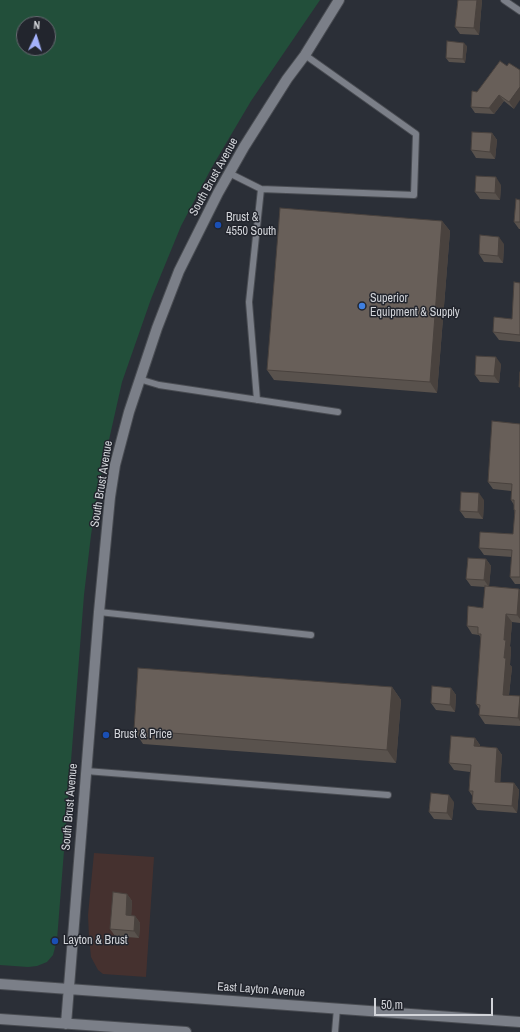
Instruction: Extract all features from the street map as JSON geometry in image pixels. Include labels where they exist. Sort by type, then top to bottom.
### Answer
[{"type":"street","name":"South Brust Avenue","points":[[66,1024],[99,612],[110,497],[115,465],[129,412],[139,379],[179,270],[229,173],[287,79],[305,55],[339,0]]},
{"type":"street","name":"East Layton Avenue","points":[[0,984],[520,1022]]},
{"type":"street","points":[[0,1019],[186,1032]]},
{"type":"lane","points":[[504,0],[520,10]]},
{"type":"lane","points":[[229,173],[261,189],[414,195],[416,134],[305,55]]},
{"type":"lane","points":[[257,400],[249,302],[261,189]]},
{"type":"lane","points":[[139,379],[159,385],[338,412]]},
{"type":"lane","points":[[99,612],[311,635]]},
{"type":"lane","points":[[86,771],[388,796]]},
{"type":"lane","points":[[335,1032],[337,1008]]},
{"type":"shaded area","points":[[94,853],[154,857],[146,977],[103,974],[98,970],[91,957],[88,915]]},
{"type":"green space","points":[[0,0],[320,0],[251,101],[212,167],[181,226],[151,299],[122,382],[98,489],[84,595],[57,940],[53,955],[47,962],[37,966],[28,967],[0,965]]},
{"type":"building","points":[[458,0],[477,0],[474,28],[455,27]]},
{"type":"building","points":[[447,41],[464,43],[463,59],[446,58]]},
{"type":"building","points":[[500,61],[507,66],[509,63],[520,70],[520,87],[509,102],[499,95],[489,108],[471,107],[472,91],[477,92]]},
{"type":"building","points":[[472,132],[492,133],[490,152],[471,150]]},
{"type":"building","points":[[476,176],[496,177],[495,193],[475,192]]},
{"type":"building","points":[[516,199],[520,200],[520,222],[514,222]]},
{"type":"building","name":"Superior Equipment & Supply","points":[[280,208],[442,221],[430,382],[267,370]]},
{"type":"building","points":[[480,235],[499,237],[498,256],[479,254]]},
{"type":"building","points":[[514,282],[520,283],[520,335],[493,332],[494,317],[512,319]]},
{"type":"building","points":[[476,356],[496,357],[494,376],[475,375]]},
{"type":"building","points":[[492,421],[520,424],[520,577],[510,577],[512,550],[479,548],[480,532],[513,534],[515,510],[514,500],[511,500],[512,484],[488,482]]},
{"type":"building","points":[[461,492],[479,493],[478,512],[460,511]]},
{"type":"building","points":[[468,558],[486,559],[484,580],[466,579]]},
{"type":"building","points":[[485,586],[519,589],[517,615],[506,614],[504,658],[506,658],[503,695],[520,696],[518,718],[479,715],[480,705],[476,704],[481,634],[478,634],[478,627],[467,626],[468,606],[483,608]]},
{"type":"building","points":[[138,668],[392,687],[387,750],[134,730]]},
{"type":"building","points":[[432,686],[451,688],[450,705],[431,703]]},
{"type":"building","points":[[451,736],[475,738],[474,746],[497,748],[495,782],[514,783],[512,806],[472,803],[473,791],[469,791],[471,765],[449,763]]},
{"type":"building","points":[[431,793],[449,795],[447,813],[429,812]]},
{"type":"building","points":[[113,892],[127,894],[126,915],[135,916],[134,931],[110,929]]},
{"type":"place","name":"Brust & 4550 South","points":[[218,225]]},
{"type":"place","name":"Superior Equipment & Supply","points":[[362,306]]},
{"type":"place","name":"Brust & Price","points":[[106,735]]},
{"type":"place","name":"Layton & Brust","points":[[55,941]]}]
